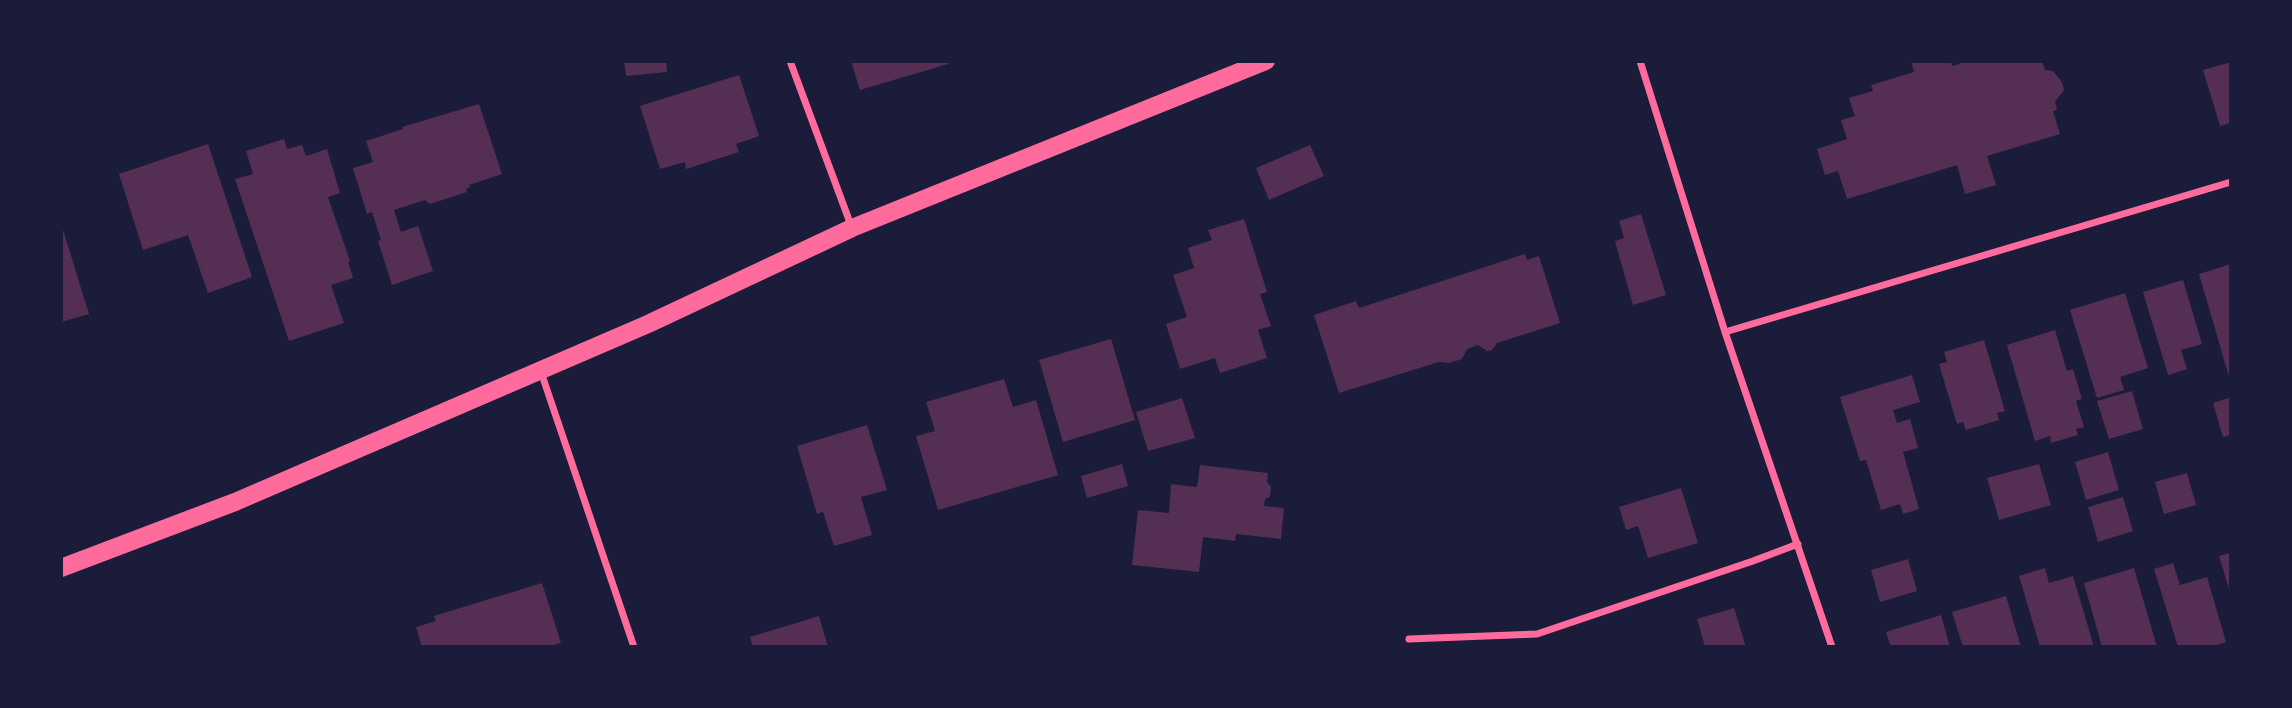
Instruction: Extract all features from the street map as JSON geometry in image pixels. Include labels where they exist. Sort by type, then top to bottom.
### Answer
[{"type":"main road","points":[[61,568],[235,502],[648,324],[852,228],[1266,61]]},
{"type":"street","points":[[790,61],[852,228]]},
{"type":"street","points":[[1640,61],[1726,332],[1832,647]]},
{"type":"street","points":[[1726,332],[2231,182]]},
{"type":"street","points":[[541,371],[634,647]]},
{"type":"street","points":[[1409,639],[1537,634],[1798,544]]},
{"type":"building","points":[[624,61],[666,61],[667,72],[626,76]]},
{"type":"building","points":[[851,61],[948,61],[948,64],[860,90]]},
{"type":"building","points":[[1911,61],[1951,61],[1952,66],[1960,64],[1959,61],[2042,61],[2045,70],[2053,71],[2062,82],[2064,90],[2055,102],[2057,110],[2053,111],[2060,134],[1987,156],[1996,185],[1965,194],[1957,165],[1847,199],[1838,171],[1825,175],[1817,149],[1847,139],[1841,120],[1855,116],[1849,98],[1873,91],[1871,85],[1914,72]]},
{"type":"building","points":[[2231,62],[2231,123],[2220,126],[2203,70]]},
{"type":"building","points":[[739,75],[759,136],[736,144],[739,152],[686,169],[685,162],[660,169],[640,106]]},
{"type":"building","points":[[479,104],[502,174],[469,185],[467,192],[430,204],[425,200],[394,210],[401,232],[418,226],[433,271],[392,285],[372,212],[367,214],[353,168],[373,162],[366,141],[403,129],[402,127]]},
{"type":"building","points":[[284,139],[287,149],[302,145],[306,156],[327,149],[340,193],[328,197],[350,261],[348,262],[353,278],[331,285],[344,323],[289,341],[235,179],[253,174],[246,151]]},
{"type":"building","points":[[208,144],[252,277],[208,293],[188,235],[143,250],[119,174]]},
{"type":"building","points":[[1310,145],[1324,176],[1269,200],[1256,168]]},
{"type":"building","points":[[1641,214],[1666,295],[1633,305],[1615,241],[1624,238],[1619,221]]},
{"type":"building","points":[[1244,219],[1267,292],[1260,294],[1271,326],[1258,330],[1267,358],[1220,373],[1215,358],[1180,369],[1166,324],[1187,317],[1173,275],[1194,268],[1188,248],[1212,240],[1208,230]]},
{"type":"building","points":[[61,223],[89,314],[61,322]]},
{"type":"building","points":[[1525,254],[1527,260],[1539,256],[1560,323],[1497,343],[1492,350],[1487,351],[1478,345],[1467,349],[1462,359],[1449,363],[1439,362],[1339,393],[1314,315],[1356,301],[1359,308]]},
{"type":"building","points":[[2231,264],[2231,380],[2230,380],[2199,274]]},
{"type":"building","points":[[2183,280],[2202,344],[2181,350],[2187,369],[2168,375],[2143,292]]},
{"type":"building","points":[[2125,293],[2148,368],[2120,377],[2124,390],[2097,398],[2070,310]]},
{"type":"building","points":[[2055,330],[2067,371],[2073,369],[2082,399],[2076,401],[2084,427],[2076,429],[2078,435],[2051,443],[2050,436],[2035,441],[2007,345]]},
{"type":"building","points":[[1111,339],[1135,420],[1063,442],[1039,360]]},
{"type":"building","points":[[1984,340],[2005,411],[1997,413],[1999,420],[1966,430],[1963,422],[1957,424],[1939,364],[1947,362],[1944,352]]},
{"type":"building","points":[[1912,375],[1920,402],[1893,410],[1897,423],[1910,419],[1918,448],[1903,452],[1919,509],[1903,514],[1900,504],[1881,510],[1866,460],[1860,461],[1840,397]]},
{"type":"building","points":[[1004,379],[1013,407],[1036,400],[1058,475],[938,510],[916,436],[935,431],[926,402]]},
{"type":"building","points":[[2132,391],[2143,429],[2109,439],[2097,401]]},
{"type":"building","points":[[2231,397],[2231,435],[2223,437],[2213,403]]},
{"type":"building","points":[[1182,398],[1195,438],[1148,451],[1136,412]]},
{"type":"building","points":[[867,425],[887,490],[861,497],[872,535],[834,546],[823,512],[817,514],[797,446]]},
{"type":"building","points":[[2108,452],[2119,490],[2086,500],[2075,462]]},
{"type":"building","points":[[1122,464],[1128,486],[1087,498],[1081,476]]},
{"type":"building","points":[[2039,464],[2051,505],[1999,520],[1987,478]]},
{"type":"building","points":[[1200,465],[1268,473],[1270,497],[1265,499],[1264,506],[1284,508],[1281,539],[1236,534],[1235,541],[1203,537],[1199,572],[1132,565],[1138,510],[1169,513],[1171,484],[1197,487]]},
{"type":"building","points":[[2187,473],[2196,505],[2164,514],[2155,482]]},
{"type":"building","points":[[1681,488],[1698,543],[1648,558],[1638,526],[1626,530],[1619,507]]},
{"type":"building","points":[[2123,497],[2133,531],[2098,542],[2088,507]]},
{"type":"building","points":[[2231,553],[2231,592],[2230,592],[2219,556]]},
{"type":"building","points":[[1908,559],[1917,591],[1880,602],[1871,570]]},
{"type":"building","points":[[2173,563],[2180,585],[2207,577],[2226,642],[2212,647],[2178,647],[2154,569]]},
{"type":"building","points":[[2045,568],[2049,583],[2073,576],[2094,647],[2040,647],[2019,576]]},
{"type":"building","points":[[2134,568],[2157,647],[2102,647],[2084,583]]},
{"type":"building","points":[[542,583],[561,643],[547,647],[422,647],[416,627],[436,621],[434,616]]},
{"type":"building","points":[[2006,596],[2021,647],[1963,647],[1952,612]]},
{"type":"building","points":[[1734,608],[1746,647],[1705,647],[1697,619]]},
{"type":"building","points":[[1941,615],[1950,647],[1891,647],[1886,632]]},
{"type":"building","points":[[819,616],[828,647],[753,647],[750,637]]}]
